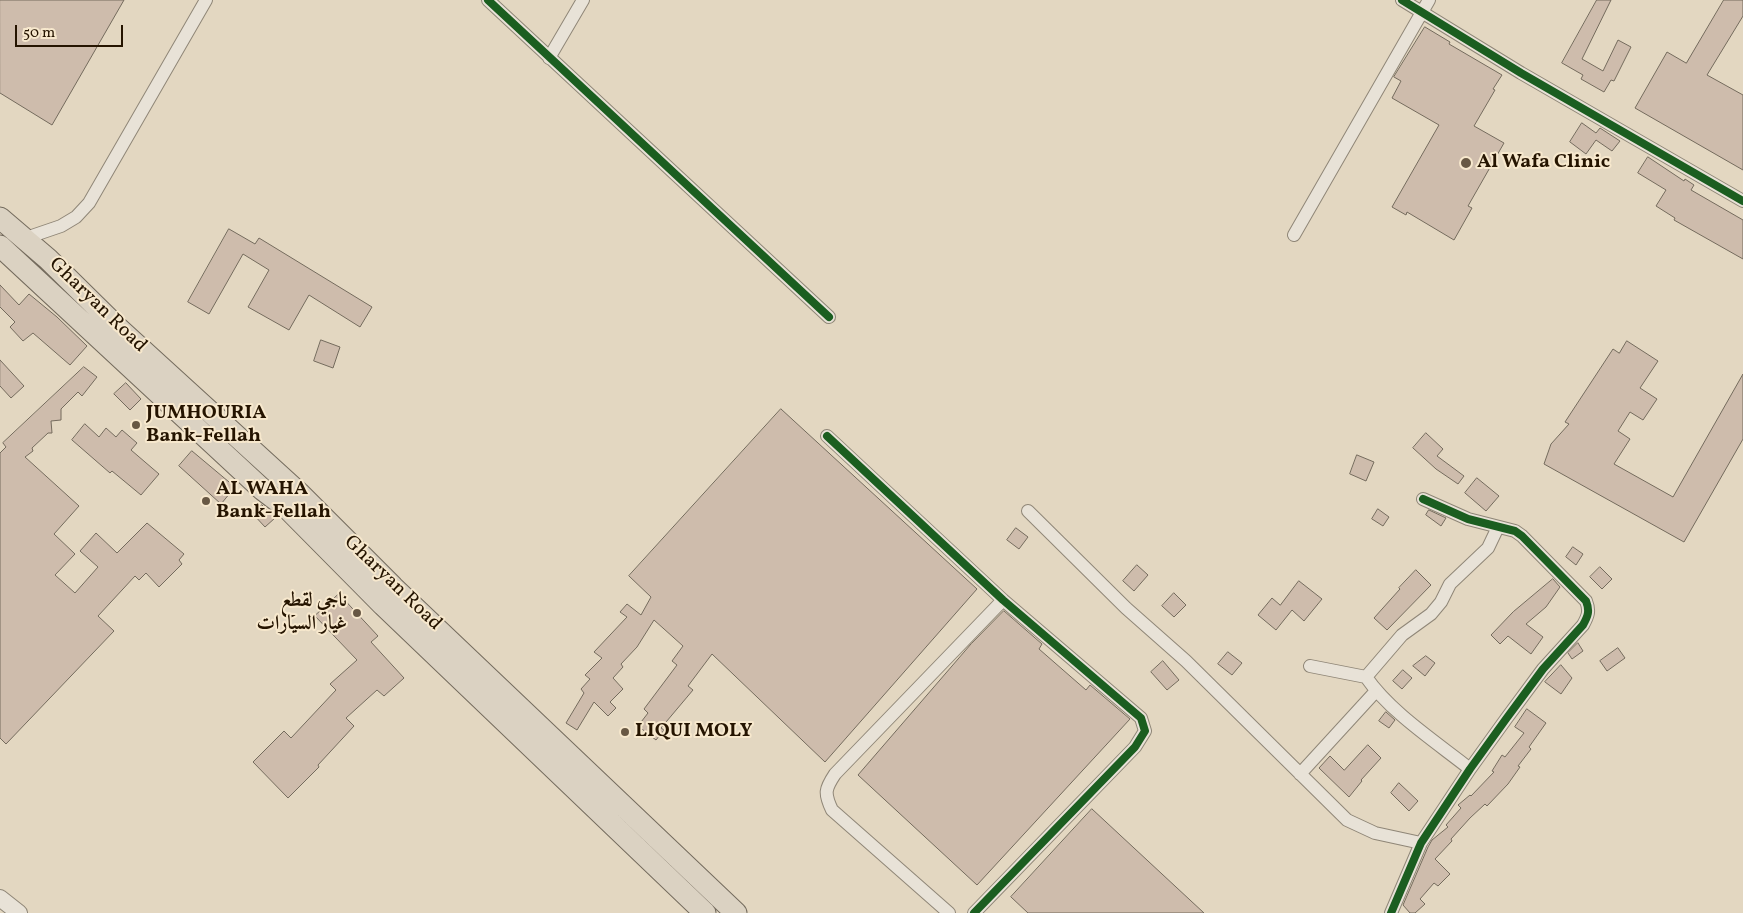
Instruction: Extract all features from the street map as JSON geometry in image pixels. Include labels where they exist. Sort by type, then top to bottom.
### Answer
[{"type":"highway","name":"Gharyan Road","points":[[0,218],[48,259],[124,333],[299,492],[393,587],[736,913]]},
{"type":"highway","name":"Gharyan Road","points":[[1,247],[264,490],[288,509],[383,605],[705,913]]},
{"type":"street","points":[[1,247],[22,238],[61,226],[76,217],[89,203],[206,0]]},
{"type":"street","points":[[488,0],[828,317]]},
{"type":"street","points":[[549,58],[583,0]]},
{"type":"street","points":[[1402,0],[1521,73],[1743,201]]},
{"type":"street","points":[[1294,235],[1429,0]]},
{"type":"street","points":[[827,436],[1003,600],[1141,718],[1145,731],[1135,747],[974,913]]},
{"type":"street","points":[[1391,913],[1421,843],[1470,769],[1543,669],[1583,625],[1589,609],[1586,601],[1515,531],[1468,519],[1423,499]]},
{"type":"street","points":[[1028,511],[1126,608],[1186,661],[1347,820],[1375,833],[1421,843]]},
{"type":"street","points":[[1366,677],[1402,635],[1431,614],[1441,602],[1450,584],[1488,548],[1498,527]]},
{"type":"street","points":[[950,913],[832,810],[826,797],[827,785],[835,774],[1003,600]]},
{"type":"street","points":[[1310,666],[1366,677],[1376,691],[1413,724],[1470,769]]},
{"type":"street","points":[[1300,774],[1376,691]]},
{"type":"street","points":[[0,898],[19,913]]},
{"type":"building","points":[[0,0],[124,0],[52,125],[0,93]]},
{"type":"building","points":[[1597,0],[1611,0],[1582,59],[1603,71],[1618,40],[1631,47],[1614,81],[1611,80],[1604,92],[1581,79],[1583,75],[1562,63]]},
{"type":"building","points":[[1724,0],[1743,0],[1743,16],[1707,75],[1743,95],[1743,170],[1635,108],[1667,52],[1686,63]]},
{"type":"building","points":[[1425,27],[1450,42],[1449,44],[1502,75],[1474,126],[1504,143],[1468,206],[1472,208],[1454,240],[1407,212],[1406,215],[1392,207],[1439,125],[1392,98],[1401,81],[1394,77]]},
{"type":"building","points":[[1582,123],[1596,133],[1600,128],[1620,141],[1612,151],[1596,140],[1586,154],[1570,142]]},
{"type":"building","points":[[1648,157],[1684,181],[1685,179],[1694,185],[1691,190],[1743,220],[1743,259],[1674,220],[1675,218],[1656,206],[1666,190],[1638,173]]},
{"type":"building","points":[[229,229],[255,244],[259,238],[372,307],[360,327],[309,295],[289,330],[248,307],[269,270],[243,254],[209,314],[188,302]]},
{"type":"building","points":[[0,285],[19,305],[29,294],[57,317],[87,346],[70,365],[33,333],[23,341],[10,327],[15,322],[0,307]]},
{"type":"building","points":[[321,340],[340,347],[333,368],[314,361]]},
{"type":"building","points":[[1627,341],[1658,361],[1640,388],[1657,399],[1643,420],[1630,412],[1618,431],[1630,439],[1614,464],[1673,497],[1743,374],[1743,439],[1684,542],[1544,464],[1551,444],[1569,424],[1565,422],[1613,349],[1619,353]]},
{"type":"building","points":[[0,360],[24,386],[11,398],[0,386]]},
{"type":"building","points":[[84,367],[97,377],[82,396],[78,392],[61,409],[61,420],[51,421],[52,433],[48,433],[32,448],[33,451],[25,457],[79,506],[54,534],[75,554],[55,575],[75,593],[98,567],[80,551],[96,533],[117,553],[147,523],[184,554],[179,560],[182,564],[159,587],[146,573],[139,580],[135,576],[98,616],[114,631],[6,744],[0,738],[0,453],[6,447],[3,443]]},
{"type":"building","points":[[126,383],[141,399],[130,410],[114,394]]},
{"type":"building","points":[[781,409],[977,589],[825,762],[712,654],[688,686],[693,690],[661,728],[664,730],[656,740],[638,726],[648,713],[644,709],[677,665],[672,661],[683,646],[654,620],[637,647],[621,664],[623,667],[613,678],[623,689],[610,702],[616,708],[608,716],[594,702],[577,730],[566,723],[584,693],[581,689],[590,679],[585,675],[602,658],[594,652],[627,617],[620,612],[627,604],[641,615],[651,597],[629,576]]},
{"type":"building","points":[[85,424],[99,437],[106,428],[116,437],[122,430],[137,443],[131,450],[159,474],[141,495],[112,471],[110,473],[72,440]]},
{"type":"building","points":[[1426,433],[1443,449],[1437,456],[1464,476],[1458,484],[1436,469],[1413,448]]},
{"type":"building","points":[[192,451],[235,487],[221,504],[179,466]]},
{"type":"building","points":[[1357,455],[1374,462],[1366,481],[1350,474]]},
{"type":"building","points":[[1477,478],[1499,496],[1486,511],[1465,493]]},
{"type":"building","points":[[262,505],[275,518],[265,527],[253,514]]},
{"type":"building","points":[[1378,509],[1389,517],[1383,526],[1372,519]]},
{"type":"building","points":[[1429,510],[1446,518],[1441,526],[1426,515]]},
{"type":"building","points":[[1016,528],[1028,537],[1019,549],[1007,540]]},
{"type":"building","points":[[1573,547],[1583,554],[1576,565],[1566,557]]},
{"type":"building","points":[[1137,565],[1148,575],[1134,591],[1123,581]]},
{"type":"building","points":[[1600,567],[1612,579],[1602,589],[1590,577]]},
{"type":"building","points":[[1416,570],[1431,585],[1387,630],[1374,618]]},
{"type":"building","points":[[1553,579],[1560,587],[1546,607],[1526,624],[1543,637],[1531,654],[1508,636],[1500,644],[1491,635],[1513,612]]},
{"type":"building","points":[[1299,581],[1322,599],[1304,621],[1292,610],[1276,630],[1258,615],[1272,598],[1280,605]]},
{"type":"building","points":[[1174,593],[1186,605],[1174,617],[1162,606]]},
{"type":"building","points":[[339,594],[378,636],[371,642],[404,678],[384,696],[377,690],[346,718],[354,726],[318,765],[319,767],[288,798],[253,762],[284,731],[291,738],[336,690],[330,684],[357,660],[315,616]]},
{"type":"building","points":[[1004,611],[1042,644],[1039,649],[1086,690],[1090,685],[1130,719],[977,885],[858,775],[971,644]]},
{"type":"building","points":[[1578,643],[1583,651],[1572,659],[1568,653]]},
{"type":"building","points":[[1618,648],[1625,658],[1607,671],[1600,661]]},
{"type":"building","points":[[1228,652],[1242,663],[1232,675],[1218,664]]},
{"type":"building","points":[[1426,656],[1435,663],[1425,676],[1413,666]]},
{"type":"building","points":[[1163,661],[1179,680],[1167,690],[1151,672]]},
{"type":"building","points":[[1561,665],[1572,678],[1561,694],[1545,682]]},
{"type":"building","points":[[1403,670],[1412,678],[1402,689],[1393,681]]},
{"type":"building","points":[[1527,709],[1546,723],[1529,747],[1531,749],[1518,766],[1520,767],[1508,784],[1487,806],[1485,804],[1470,818],[1435,859],[1450,874],[1438,886],[1434,883],[1420,899],[1425,904],[1415,913],[1410,913],[1403,905],[1432,840],[1448,827],[1446,825],[1461,808],[1458,805],[1471,796],[1494,772],[1492,771],[1502,755],[1505,757],[1524,733],[1515,727]]},
{"type":"building","points":[[1386,712],[1395,720],[1389,728],[1379,721]]},
{"type":"building","points":[[1368,745],[1381,758],[1361,780],[1349,797],[1319,768],[1330,756],[1344,770]]},
{"type":"building","points":[[1399,783],[1418,801],[1409,811],[1391,793]]},
{"type":"building","points":[[1092,809],[1204,913],[1028,913],[1011,897]]},
{"type":"cycle path","points":[[488,0],[829,317]]},
{"type":"cycle path","points":[[1402,0],[1521,73],[1743,201]]},
{"type":"cycle path","points":[[827,436],[1003,600],[1141,718],[1145,731],[1135,747],[974,913]]},
{"type":"cycle path","points":[[1391,913],[1421,843],[1470,769],[1543,669],[1583,625],[1588,611],[1586,601],[1515,531],[1468,519],[1423,499]]},
{"type":"place","name":"Al Wafa Clinic","points":[[1466,163]]},
{"type":"place","name":"JUMHOURIA Bank-Fellah","points":[[136,425]]},
{"type":"place","name":"AL WAHA Bank-Fellah","points":[[206,501]]},
{"type":"place","name":"ناجي لقطع غيار السيارات","points":[[357,613]]},
{"type":"place","name":"LIQUI MOLY","points":[[625,732]]}]
